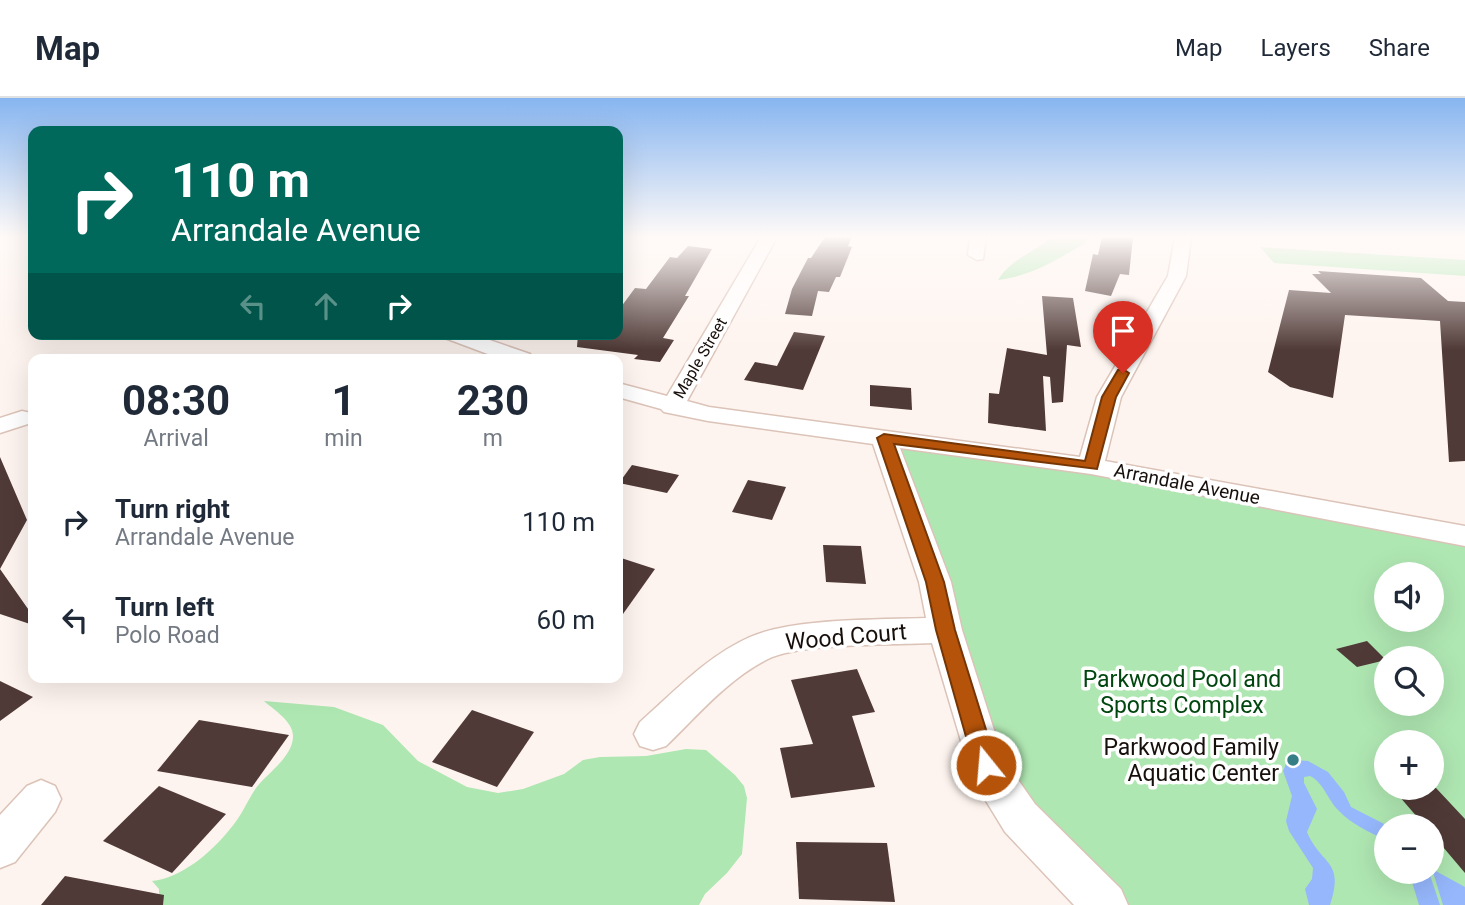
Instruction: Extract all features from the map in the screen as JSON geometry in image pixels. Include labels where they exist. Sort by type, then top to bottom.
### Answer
[{"type":"street","name":"Maple Street","points":[[673,407],[748,275]]},
{"type":"street","points":[[1091,466],[1109,397],[1177,275]]},
{"type":"street","points":[[469,340],[508,354]]},
{"type":"street","name":"Arrandale Avenue","points":[[623,392],[673,407],[761,423],[1091,466],[1465,536]]},
{"type":"street","points":[[884,438],[935,582],[945,630],[986,765],[1020,818],[1105,905]]},
{"type":"street","name":"Wood Court","points":[[653,734],[726,667],[762,646],[816,636],[945,630]]},
{"type":"street","points":[[0,847],[41,799]]},
{"type":"green space","points":[[1002,275],[1023,275],[1010,278],[998,280]]},
{"type":"green space","name":"Parkwood Pool and Sports Complex","points":[[884,438],[1465,536],[1465,905],[1105,905],[1020,818]]},
{"type":"green space","points":[[264,701],[334,707],[383,725],[418,761],[467,787],[498,793],[523,789],[564,774],[583,760],[646,756],[686,749],[706,750],[744,786],[747,798],[742,854],[705,894],[699,905],[159,905],[159,889],[152,881],[184,870],[214,847],[234,824],[256,788],[278,765],[292,745],[290,726]]},
{"type":"water","points":[[1296,760],[1308,761],[1328,772],[1344,792],[1351,807],[1374,819],[1374,834],[1338,810],[1315,779],[1304,777],[1304,783],[1317,809],[1307,832],[1329,864],[1335,879],[1330,905],[1309,905],[1305,889],[1312,879],[1313,868],[1289,831],[1286,821],[1292,796],[1283,771],[1286,764]]},
{"type":"water","points":[[1444,876],[1465,887],[1465,905],[1443,905],[1437,884],[1444,884]]},
{"type":"water","points":[[1413,884],[1433,884],[1440,905],[1419,905]]},
{"type":"building","points":[[657,275],[697,275],[685,296],[689,296],[663,338],[674,340],[660,362],[634,359],[638,355],[577,347],[578,340],[623,340],[623,304],[635,288],[646,289]]},
{"type":"building","points":[[799,275],[841,275],[836,277],[829,292],[818,291],[812,316],[785,314]]},
{"type":"building","points":[[1089,275],[1120,275],[1111,296],[1085,291]]},
{"type":"building","points":[[1313,275],[1421,278],[1448,301],[1465,302],[1465,461],[1449,462],[1440,321],[1345,315],[1333,398],[1290,387],[1268,372],[1289,290],[1331,293]]},
{"type":"building","points":[[1042,296],[1073,298],[1081,347],[1067,345],[1063,402],[1052,403],[1050,377],[1043,376],[1046,431],[988,423],[989,393],[999,394],[1007,348],[1047,355]]},
{"type":"building","points":[[794,332],[825,336],[803,390],[744,380],[755,362],[777,366]]},
{"type":"building","points":[[870,385],[911,388],[912,410],[870,406]]},
{"type":"building","points":[[0,457],[27,520],[0,569]]},
{"type":"building","points":[[632,465],[679,475],[667,493],[623,484],[623,477]]},
{"type":"building","points":[[748,480],[786,487],[772,520],[732,512]]},
{"type":"building","points":[[823,545],[861,546],[866,584],[826,582]]},
{"type":"building","points":[[623,559],[655,569],[623,614]]},
{"type":"building","points":[[0,569],[28,609],[28,623],[0,614]]},
{"type":"building","points":[[1367,641],[1374,648],[1374,663],[1357,667],[1336,649]]},
{"type":"building","points":[[857,669],[875,712],[852,716],[875,787],[791,798],[780,748],[813,744],[791,680]]},
{"type":"building","points":[[0,681],[33,697],[0,721]]},
{"type":"building","points":[[472,710],[534,732],[497,787],[432,762]]},
{"type":"building","points":[[199,720],[289,735],[252,787],[157,771]]},
{"type":"building","points":[[159,786],[226,814],[172,873],[103,841]]},
{"type":"building","points":[[1444,797],[1465,819],[1465,873],[1444,848],[1444,814],[1415,814],[1402,800],[1444,800]]},
{"type":"building","points":[[796,842],[887,843],[895,902],[799,899]]},
{"type":"building","points":[[65,876],[164,895],[163,905],[41,905]]},
{"type":"place","name":"Parkwood Family Aquatic Center","points":[[1293,760]]},
{"type":"route","points":[[986,765],[945,630],[935,582],[884,438],[1091,466],[1109,397],[1123,373]]}]
